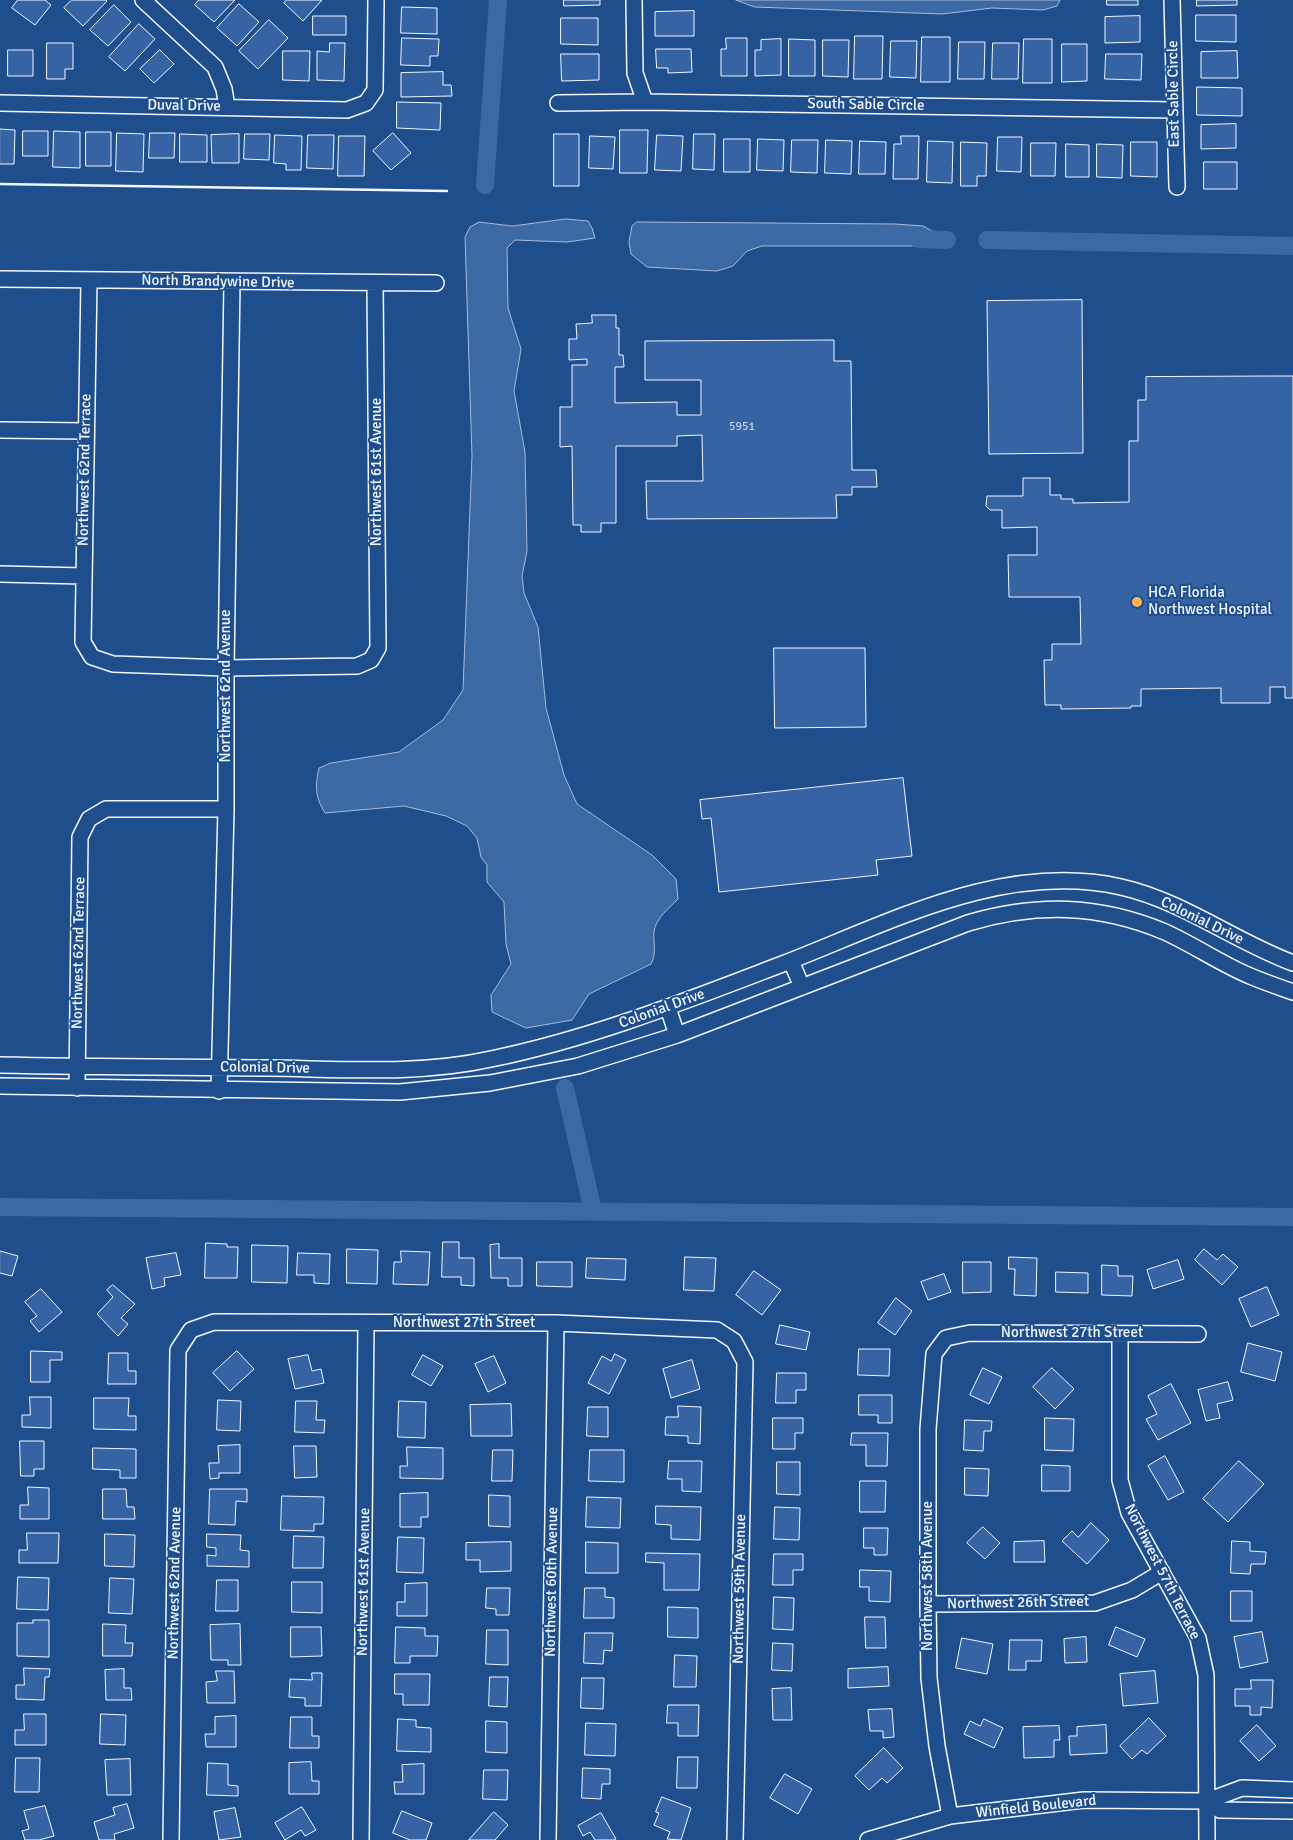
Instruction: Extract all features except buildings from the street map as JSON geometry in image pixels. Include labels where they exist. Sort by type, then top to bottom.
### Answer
[{"type":"street","points":[[143,0],[215,67],[224,89],[227,107]]},
{"type":"street","name":"Duval Drive","points":[[0,103],[348,110],[366,103],[375,90],[376,0]]},
{"type":"street","points":[[634,0],[635,72],[646,102]]},
{"type":"street","name":"East Sable Circle","points":[[1172,0],[1177,187]]},
{"type":"street","name":"South Sable Circle","points":[[558,103],[646,102],[1174,110]]},
{"type":"street","name":"North Brandywine Drive","points":[[0,279],[436,283]]},
{"type":"street","name":"Northwest 62nd Terrace","points":[[89,281],[85,431],[83,642],[92,658],[113,664],[226,668]]},
{"type":"street","name":"Northwest 62nd Avenue","points":[[219,1091],[226,809],[226,668],[232,282]]},
{"type":"street","name":"Northwest 61st Avenue","points":[[226,668],[357,666],[371,660],[378,648],[375,283]]},
{"type":"street","points":[[0,430],[85,431]]},
{"type":"street","points":[[0,574],[83,576]]},
{"type":"street","name":"Northwest 62nd Terrace","points":[[77,1088],[80,836],[89,819],[106,809],[226,809]]},
{"type":"street","name":"Colonial Drive","points":[[0,1065],[399,1070],[486,1060],[571,1041],[668,1008],[918,910],[999,885],[1060,880],[1120,887],[1166,901],[1262,951],[1293,963]]},
{"type":"street","name":"Colonial Drive","points":[[0,1086],[219,1091],[400,1092],[490,1083],[578,1066],[677,1034],[802,987],[929,936],[973,922],[1003,913],[1061,908],[1114,914],[1166,932],[1249,976],[1293,992]]},
{"type":"street","points":[[791,961],[802,987]]},
{"type":"street","points":[[668,1008],[677,1034]]},
{"type":"street","points":[[571,1041],[578,1066]]},
{"type":"street","name":"Northwest 27th Street","points":[[192,1330],[214,1322],[556,1323],[717,1330],[734,1341]]},
{"type":"street","name":"Northwest 61st Avenue","points":[[361,1840],[366,1323]]},
{"type":"street","name":"Northwest 60th Avenue","points":[[548,1840],[556,1323]]},
{"type":"street","name":"Northwest 62nd Avenue","points":[[171,1840],[178,1350],[192,1330]]},
{"type":"street","name":"Northwest 27th Street","points":[[946,1338],[970,1333],[1198,1334]]},
{"type":"street","name":"Northwest 57th Terrace","points":[[1120,1334],[1120,1480],[1129,1513],[1198,1638],[1206,1675],[1207,1840]]},
{"type":"street","name":"Northwest 58th Avenue","points":[[946,1338],[934,1354],[928,1429],[928,1604],[929,1678],[937,1746],[950,1816]]},
{"type":"street","name":"Northwest 59th Avenue","points":[[734,1341],[745,1362],[735,1840]]},
{"type":"street","name":"Northwest 26th Street","points":[[928,1604],[1095,1603],[1132,1590],[1162,1572]]},
{"type":"street","name":"Winfield Boulevard","points":[[876,1839],[950,1816],[1084,1800],[1207,1802],[1242,1788],[1293,1790]]},
{"type":"street","name":"Winfield Boulevard","points":[[1207,1802],[1220,1810],[1293,1811]]},
{"type":"water","points":[[736,0],[1060,0],[1057,6],[1043,10],[992,8],[942,14],[755,7]]},
{"type":"water","points":[[566,219],[588,221],[595,238],[567,242],[515,240],[507,248],[508,308],[521,349],[514,391],[525,452],[527,551],[522,576],[524,593],[538,627],[546,708],[564,775],[577,804],[652,855],[676,879],[678,899],[657,922],[651,964],[589,994],[572,1020],[526,1028],[492,1012],[491,995],[511,964],[506,944],[504,902],[487,882],[487,865],[481,857],[477,838],[467,826],[446,816],[404,806],[325,813],[319,802],[317,780],[319,768],[331,763],[399,752],[443,720],[463,690],[472,456],[465,237],[470,227],[479,222],[512,226]]},
{"type":"water","points":[[637,222],[895,224],[923,226],[943,237],[939,245],[932,246],[762,246],[747,251],[733,266],[717,271],[647,267],[631,254],[629,242],[632,226]]},
{"type":"waterway","points":[[485,185],[498,0]]},
{"type":"waterway","points":[[918,239],[947,240]]},
{"type":"waterway","points":[[987,240],[1293,246]]},
{"type":"waterway","points":[[565,1088],[593,1211]]},
{"type":"waterway","points":[[0,1207],[1293,1217]]},
{"type":"wall","points":[[0,184],[447,191]]},
{"type":"place","name":"HCA Florida Northwest Hospital","points":[[1137,602]]}]
